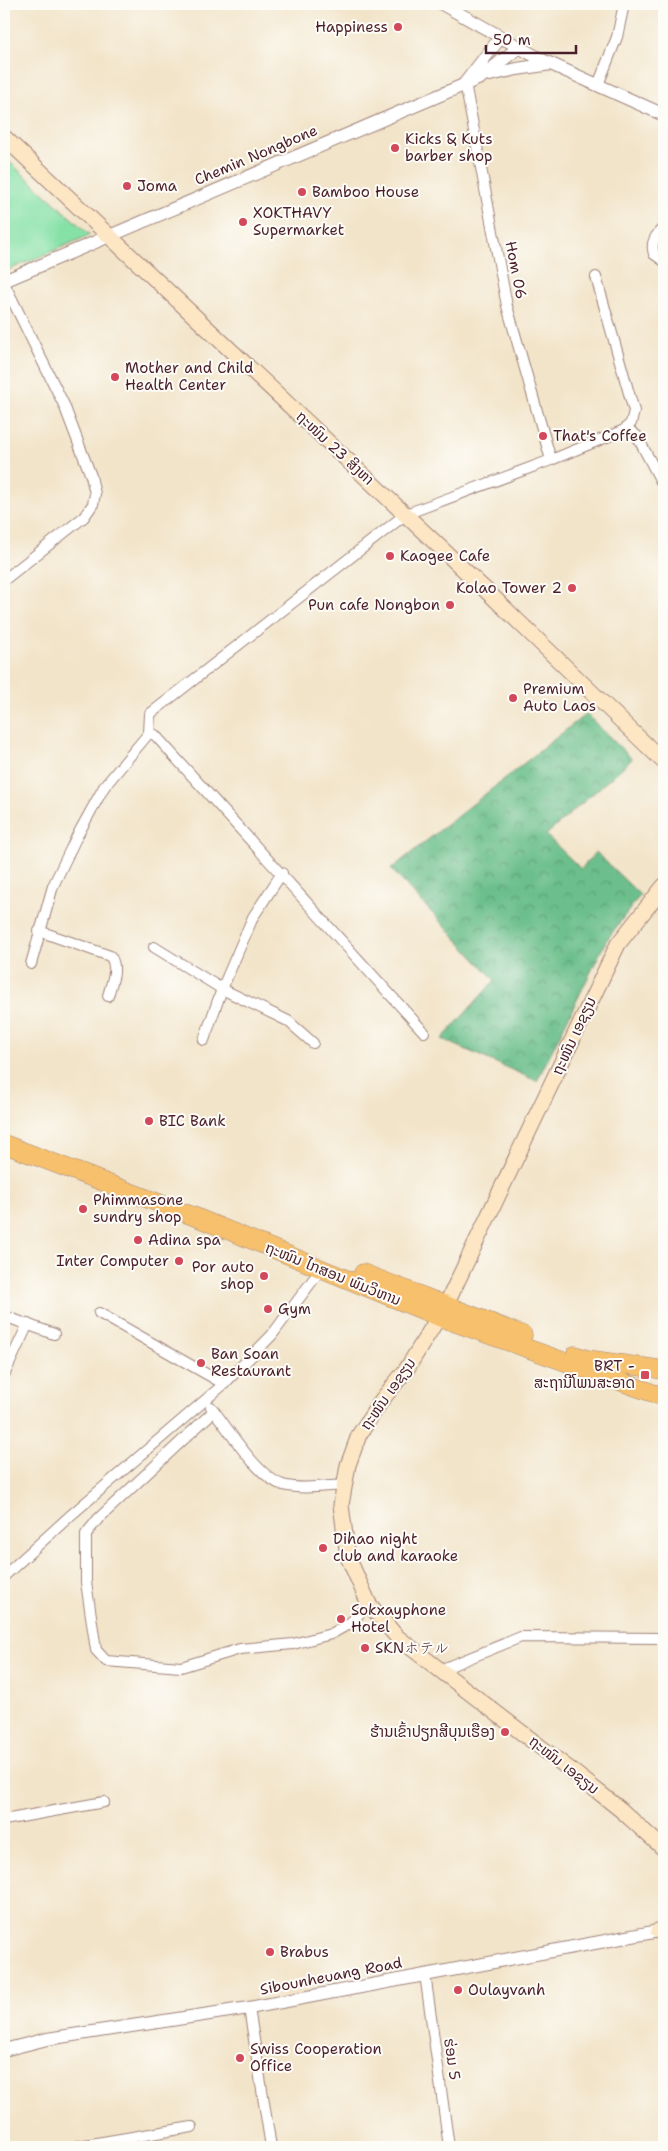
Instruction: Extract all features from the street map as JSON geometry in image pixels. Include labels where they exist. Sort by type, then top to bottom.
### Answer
[{"type":"highway","name":"ຖະໜົນ ໄກສອນ ພົມວິຫານ","points":[[4,1133],[443,1311],[664,1397]]},
{"type":"highway","name":"ຖະໜົນ ໄກສອນ ພົມວິຫານ","points":[[4,1144],[172,1208],[321,1269],[443,1311],[587,1359],[664,1370]]},
{"type":"main road","name":"ຖະໜົນ 23 ສິງຫາ","points":[[4,137],[107,236],[406,514],[662,756]]},
{"type":"main road","name":"ຖະໜົນ ເອຊຽນ","points":[[662,1849],[581,1778],[397,1637],[369,1604],[348,1557],[341,1505],[348,1465],[360,1435],[381,1401],[406,1370],[443,1311],[618,944],[664,886]]},
{"type":"street","points":[[442,4],[518,48],[664,115]]},
{"type":"street","points":[[598,85],[617,37],[624,4]]},
{"type":"street","name":"Chemin Nongbone","points":[[465,83],[500,38]]},
{"type":"street","name":"Chemin Nongbone","points":[[4,282],[107,236],[480,78],[518,48]]},
{"type":"street","points":[[480,78],[517,69],[552,64]]},
{"type":"street","name":"Hom 06","points":[[465,83],[506,306],[551,460]]},
{"type":"street","points":[[664,227],[655,238],[652,248],[654,254],[664,261]]},
{"type":"street","points":[[31,964],[53,886],[104,787],[149,733],[150,714],[406,514],[551,460],[624,430],[631,423],[634,411],[596,277]]},
{"type":"street","points":[[4,282],[64,405],[91,476],[94,494],[93,504],[84,517],[4,580]]},
{"type":"street","points":[[624,430],[630,431],[637,436],[664,487]]},
{"type":"street","points":[[149,733],[155,735],[282,873],[424,1032]]},
{"type":"street","points":[[204,1040],[222,990],[253,917],[282,873]]},
{"type":"street","points":[[39,931],[110,956],[114,960],[114,970],[108,996]]},
{"type":"street","points":[[154,947],[222,990],[288,1021],[313,1043]]},
{"type":"street","points":[[4,1576],[71,1515],[224,1384],[272,1336],[321,1269]]},
{"type":"street","points":[[99,1313],[224,1384]]},
{"type":"street","points":[[4,1316],[54,1334]]},
{"type":"street","points":[[4,1375],[28,1324]]},
{"type":"street","points":[[205,1399],[256,1465],[272,1480],[294,1486],[344,1486]]},
{"type":"street","points":[[214,1411],[98,1519],[86,1534],[86,1582],[96,1650],[106,1662],[181,1667],[240,1649],[293,1644],[331,1634],[349,1624],[369,1604]]},
{"type":"street","points":[[440,1670],[521,1638],[664,1638]]},
{"type":"street","points":[[4,1820],[104,1802]]},
{"type":"street","name":"Sibounheuang Road","points":[[4,2050],[47,2039],[249,2008],[662,1930]]},
{"type":"street","name":"ຮ່ອມ 5","points":[[425,1974],[449,2147]]},
{"type":"street","points":[[249,2008],[271,2147]]},
{"type":"street","points":[[73,2147],[192,2127]]},
{"type":"green space","points":[[4,157],[90,235],[4,272]]},
{"type":"green space","points":[[586,714],[632,759],[546,835],[581,869],[596,852],[640,895],[606,941],[537,1081],[442,1039],[495,980],[391,869]]},
{"type":"place","name":"Happiness","points":[[398,27]]},
{"type":"place","name":"Kicks & Kuts barber shop","points":[[395,148]]},
{"type":"place","name":"Joma","points":[[127,186]]},
{"type":"place","name":"Bamboo House","points":[[302,192]]},
{"type":"place","name":"XOKTHAVY Supermarket","points":[[243,222]]},
{"type":"place","name":"Mother and Child Health Center","points":[[115,377]]},
{"type":"place","name":"That's Coffee","points":[[543,436]]},
{"type":"place","name":"Kaogee Cafe","points":[[390,556]]},
{"type":"place","name":"Kolao Tower 2","points":[[572,588]]},
{"type":"place","name":"Pun cafe Nongbon","points":[[450,605]]},
{"type":"place","name":"Premium Auto Laos","points":[[513,698]]},
{"type":"place","name":"BIC Bank","points":[[149,1121]]},
{"type":"place","name":"Phimmasone sundry shop","points":[[83,1209]]},
{"type":"place","name":"Adina spa","points":[[138,1240]]},
{"type":"place","name":"Inter Computer","points":[[179,1261]]},
{"type":"place","name":"Por auto shop","points":[[264,1276]]},
{"type":"place","name":"Gym","points":[[268,1309]]},
{"type":"place","name":"Ban Soan Restaurant","points":[[201,1363]]},
{"type":"place","name":"BRT - ສະຖານີໂພນສະອາດ","points":[[645,1375]]},
{"type":"place","name":"Dihao night club and karaoke","points":[[323,1548]]},
{"type":"place","name":"Sokxayphone Hotel","points":[[341,1619]]},
{"type":"place","name":"SKNホテル","points":[[365,1648]]},
{"type":"place","name":"ຮ້ານເຂົ້າປຽກສີບຸນເຮືອງ","points":[[505,1732]]},
{"type":"place","name":"Brabus","points":[[270,1952]]},
{"type":"place","name":"Oulayvanh","points":[[458,1990]]},
{"type":"place","name":"Swiss Cooperation Office","points":[[240,2058]]}]
